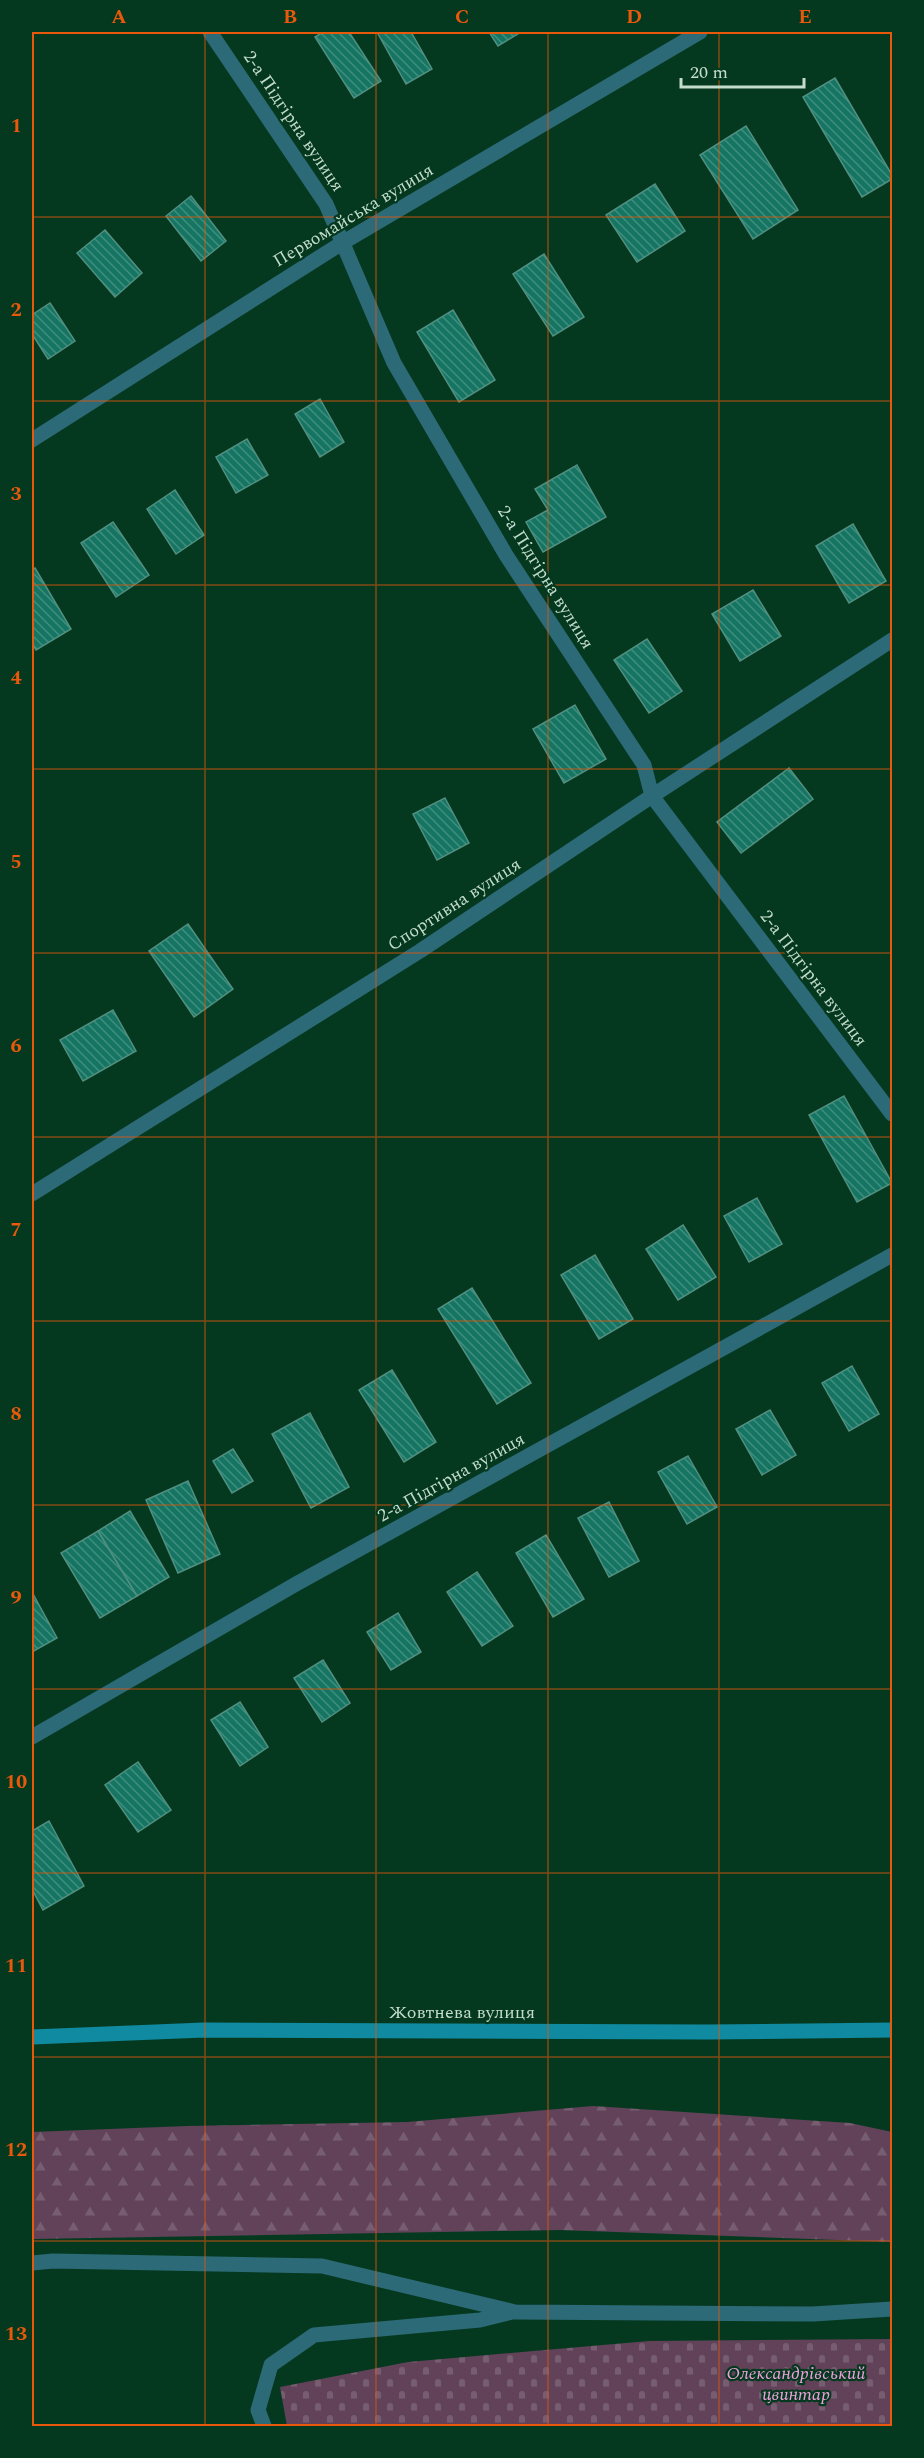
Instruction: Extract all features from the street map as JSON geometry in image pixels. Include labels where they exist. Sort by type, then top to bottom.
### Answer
[{"type":"street","name":"2-а Підгірна вулиця","points":[[210,32],[326,204],[394,363],[506,555],[644,765],[651,796],[892,1114]]},
{"type":"street","name":"Первомайська вулиця","points":[[32,440],[342,243],[700,32]]},
{"type":"street","name":"Спортивна вулиця","points":[[32,1194],[420,951],[651,796],[892,640]]},
{"type":"street","name":"2-а Підгірна вулиця","points":[[32,1737],[296,1584],[892,1255]]},
{"type":"street","name":"Жовтнева вулиця","points":[[32,2037],[204,2030],[707,2032],[892,2030]]},
{"type":"street","points":[[32,2263],[53,2261],[322,2266],[515,2312],[813,2314],[892,2309]]},
{"type":"street","points":[[264,2427],[258,2410],[271,2365],[314,2335],[480,2320],[515,2312]]},
{"type":"green space","points":[[593,2106],[850,2123],[892,2132],[892,2242],[560,2230],[32,2239],[32,2132],[187,2126],[407,2122]]},
{"type":"green space","name":"Олександрівський цвинтар","points":[[892,2339],[892,2426],[287,2426],[280,2387],[408,2362],[649,2341]]},
{"type":"building","points":[[323,32],[349,32],[381,81],[354,98],[315,37]]},
{"type":"building","points":[[377,32],[411,32],[432,69],[406,84]]},
{"type":"building","points":[[489,32],[521,32],[498,46]]},
{"type":"building","points":[[835,78],[892,175],[892,179],[862,197],[803,97]]},
{"type":"building","points":[[746,126],[798,210],[753,239],[700,155]]},
{"type":"building","points":[[655,184],[685,231],[637,262],[606,215]]},
{"type":"building","points":[[191,196],[226,241],[201,261],[166,216]]},
{"type":"building","points":[[105,230],[142,273],[115,297],[77,253]]},
{"type":"building","points":[[544,254],[584,317],[553,336],[513,274]]},
{"type":"building","points":[[50,303],[75,341],[48,359],[32,334],[32,315]]},
{"type":"building","points":[[453,310],[495,380],[459,402],[417,332]]},
{"type":"building","points":[[320,399],[344,442],[320,457],[295,414]]},
{"type":"building","points":[[247,439],[268,475],[236,493],[216,457]]},
{"type":"building","points":[[577,465],[606,517],[543,552],[526,522],[548,510],[535,489]]},
{"type":"building","points":[[175,490],[204,535],[176,554],[147,509]]},
{"type":"building","points":[[113,522],[149,575],[116,597],[81,543]]},
{"type":"building","points":[[853,524],[886,581],[849,603],[816,546]]},
{"type":"building","points":[[35,568],[71,629],[36,650],[32,643],[32,570]]},
{"type":"building","points":[[753,590],[781,636],[740,661],[712,614]]},
{"type":"building","points":[[647,639],[682,691],[649,713],[614,660]]},
{"type":"building","points":[[575,705],[606,759],[564,783],[533,729]]},
{"type":"building","points":[[789,768],[813,799],[741,853],[717,822]]},
{"type":"building","points":[[445,798],[469,843],[437,860],[413,814]]},
{"type":"building","points":[[188,924],[233,989],[194,1017],[149,951]]},
{"type":"building","points":[[113,1010],[136,1051],[83,1081],[60,1040]]},
{"type":"building","points":[[844,1096],[892,1183],[857,1202],[809,1115]]},
{"type":"building","points":[[757,1198],[782,1244],[749,1262],[724,1216]]},
{"type":"building","points":[[683,1225],[716,1277],[678,1300],[646,1249]]},
{"type":"building","points":[[595,1255],[633,1319],[599,1339],[561,1275]]},
{"type":"building","points":[[472,1288],[531,1383],[497,1404],[438,1309]]},
{"type":"building","points":[[852,1366],[879,1414],[849,1431],[822,1383]]},
{"type":"building","points":[[392,1370],[436,1442],[404,1462],[359,1390]]},
{"type":"building","points":[[770,1410],[796,1455],[762,1475],[736,1429]]},
{"type":"building","points":[[310,1413],[349,1487],[311,1508],[272,1434]]},
{"type":"building","points":[[233,1449],[253,1481],[232,1493],[213,1461]]},
{"type":"building","points":[[688,1456],[717,1507],[687,1524],[658,1472]]},
{"type":"building","points":[[188,1481],[220,1554],[178,1573],[146,1500]]},
{"type":"building","points":[[609,1502],[639,1561],[609,1577],[578,1518]]},
{"type":"building","points":[[130,1511],[169,1577],[137,1596],[98,1531]]},
{"type":"building","points":[[98,1531],[137,1596],[100,1618],[61,1553]]},
{"type":"building","points":[[546,1535],[584,1599],[553,1617],[516,1553]]},
{"type":"building","points":[[477,1572],[513,1626],[482,1646],[447,1592]]},
{"type":"building","points":[[32,1592],[57,1638],[32,1652]]},
{"type":"building","points":[[398,1613],[421,1652],[391,1670],[367,1632]]},
{"type":"building","points":[[323,1660],[350,1703],[322,1722],[294,1678]]},
{"type":"building","points":[[240,1702],[268,1747],[240,1766],[211,1720]]},
{"type":"building","points":[[138,1762],[171,1810],[138,1832],[105,1785]]},
{"type":"building","points":[[49,1821],[84,1886],[43,1910],[32,1889],[32,1831]]}]
